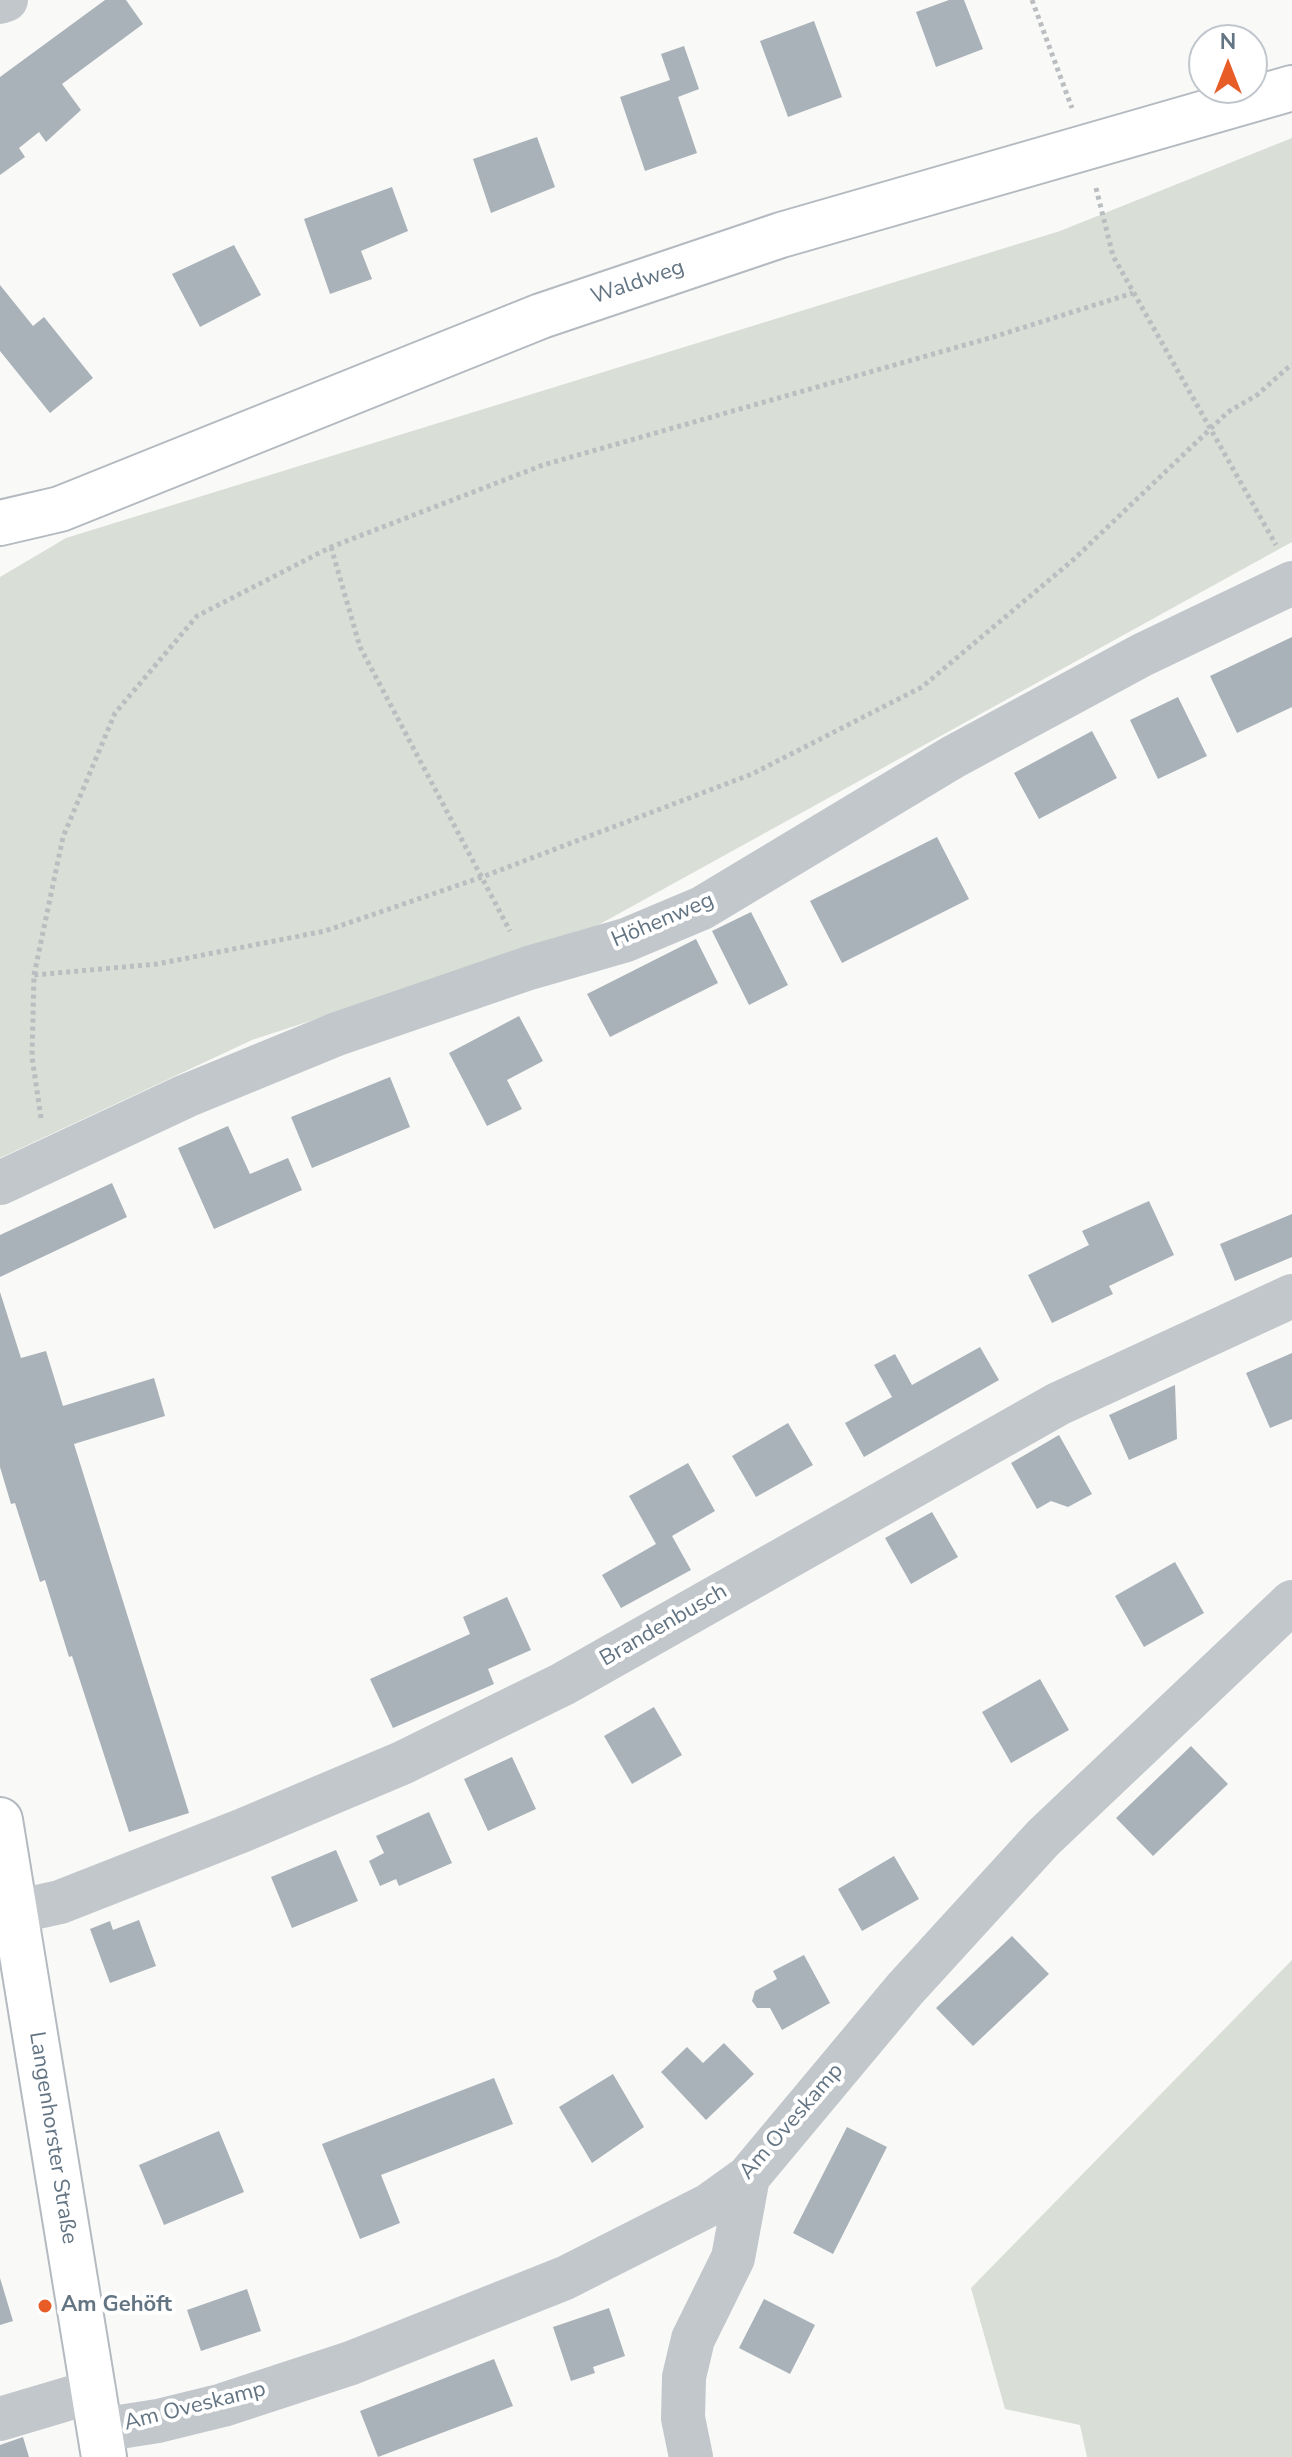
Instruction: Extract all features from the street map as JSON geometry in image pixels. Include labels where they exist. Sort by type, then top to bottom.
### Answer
[{"type":"street","points":[[0,2],[6,0]]},
{"type":"street","name":"Waldweg","points":[[0,523],[60,509],[391,373],[601,296],[781,235],[1292,88]]},
{"type":"street","name":"Höhenweg","points":[[0,1183],[186,1096],[337,1034],[529,968],[626,940],[702,908],[953,757],[1142,655],[1285,566]]},
{"type":"street","name":"Brandenbusch","points":[[11,1922],[402,1763],[563,1684],[1058,1404],[1292,1296]]},
{"type":"street","name":"Am Oveskamp","points":[[99,2426],[223,2405],[351,2363],[614,2255],[709,2205],[748,2177],[905,1989],[1043,1838],[1292,1602]]},
{"type":"street","name":"Langenhorster Straße","points":[[0,1820],[11,1922],[99,2426]]},
{"type":"street","points":[[691,2457],[683,2418],[684,2377],[693,2339],[733,2258],[748,2177]]},
{"type":"street","points":[[0,2419],[99,2426]]},
{"type":"path","points":[[1032,0],[1076,120]]},
{"type":"path","points":[[1093,176],[1113,256],[1285,566]]},
{"type":"path","points":[[48,1163],[32,1057],[34,975],[63,837],[115,713],[197,616],[331,547],[543,465],[993,337],[1133,293]]},
{"type":"path","points":[[34,975],[157,964],[325,931],[482,877],[752,774],[922,687],[1073,560],[1228,412],[1257,395],[1292,364]]},
{"type":"path","points":[[331,547],[360,647],[529,968]]},
{"type":"shaded area","points":[[1292,138],[1292,542],[591,929],[252,1040],[0,1158],[0,577],[66,538],[1060,231]]},
{"type":"shaded area","points":[[1292,1960],[1292,2457],[1087,2457],[1080,2425],[1005,2409],[971,2288]]},
{"type":"building","points":[[105,0],[126,0],[143,24],[62,84],[81,110],[46,142],[39,132],[19,148],[25,157],[0,175],[0,77]]},
{"type":"building","points":[[949,0],[964,0],[983,49],[936,67],[916,12]]},
{"type":"building","points":[[814,21],[842,97],[788,117],[760,41]]},
{"type":"building","points":[[684,46],[699,89],[678,97],[697,153],[645,171],[620,97],[670,80],[661,54]]},
{"type":"building","points":[[537,137],[555,187],[491,213],[473,159]]},
{"type":"building","points":[[392,187],[408,231],[361,251],[372,279],[330,294],[304,219]]},
{"type":"building","points":[[234,245],[261,295],[200,327],[172,274]]},
{"type":"building","points":[[0,285],[33,326],[44,317],[93,378],[50,413],[0,351]]},
{"type":"building","points":[[1292,637],[1292,707],[1237,733],[1210,676]]},
{"type":"building","points":[[1178,697],[1207,756],[1158,779],[1130,720]]},
{"type":"building","points":[[1092,731],[1117,778],[1039,819],[1014,773]]},
{"type":"building","points":[[937,837],[969,899],[842,963],[810,901]]},
{"type":"building","points":[[751,912],[788,985],[749,1005],[712,931]]},
{"type":"building","points":[[696,939],[718,983],[610,1037],[587,994]]},
{"type":"building","points":[[519,1016],[543,1061],[507,1080],[522,1109],[487,1126],[449,1053]]},
{"type":"building","points":[[390,1077],[410,1127],[312,1168],[291,1117]]},
{"type":"building","points":[[228,1126],[250,1174],[288,1158],[302,1190],[214,1229],[178,1148]]},
{"type":"building","points":[[112,1183],[127,1217],[0,1277],[0,1235]]},
{"type":"building","points":[[1149,1201],[1174,1255],[1109,1286],[1113,1294],[1052,1323],[1028,1275],[1089,1245],[1082,1231]]},
{"type":"building","points":[[1292,1214],[1292,1257],[1235,1281],[1220,1244]]},
{"type":"building","points":[[0,1292],[21,1358],[46,1351],[63,1406],[154,1378],[165,1416],[74,1444],[189,1813],[129,1832],[72,1656],[69,1657],[45,1580],[40,1582],[0,1467]]},
{"type":"building","points":[[980,1347],[999,1380],[864,1457],[845,1423],[892,1397],[874,1365],[895,1354],[912,1385]]},
{"type":"building","points":[[1292,1353],[1292,1419],[1270,1428],[1246,1373]]},
{"type":"building","points":[[1175,1385],[1177,1439],[1129,1460],[1109,1415]]},
{"type":"building","points":[[788,1423],[813,1465],[756,1497],[732,1456]]},
{"type":"building","points":[[1059,1435],[1092,1494],[1068,1507],[1051,1501],[1037,1509],[1011,1463]]},
{"type":"building","points":[[688,1463],[715,1511],[672,1536],[691,1570],[621,1608],[602,1575],[656,1544],[629,1496]]},
{"type":"building","points":[[932,1512],[958,1557],[911,1584],[885,1538]]},
{"type":"building","points":[[1175,1562],[1204,1613],[1144,1647],[1115,1596]]},
{"type":"building","points":[[507,1597],[531,1650],[488,1669],[494,1684],[393,1728],[370,1679],[470,1634],[463,1617]]},
{"type":"building","points":[[1040,1679],[1069,1730],[1011,1763],[982,1712]]},
{"type":"building","points":[[654,1707],[682,1755],[632,1784],[604,1736]]},
{"type":"building","points":[[1191,1746],[1228,1784],[1153,1856],[1116,1818]]},
{"type":"building","points":[[512,1757],[536,1809],[488,1831],[464,1779]]},
{"type":"building","points":[[429,1812],[452,1863],[399,1886],[396,1879],[380,1886],[369,1861],[384,1853],[376,1836]]},
{"type":"building","points":[[336,1850],[358,1901],[292,1928],[271,1877]]},
{"type":"building","points":[[894,1856],[919,1899],[862,1931],[838,1889]]},
{"type":"building","points":[[139,1920],[156,1966],[110,1983],[90,1929],[110,1921],[113,1930]]},
{"type":"building","points":[[1012,1936],[1049,1974],[973,2046],[936,2008]]},
{"type":"building","points":[[804,1955],[830,2003],[782,2030],[770,2008],[757,2008],[752,2001],[755,1991],[777,1979],[773,1971]]},
{"type":"building","points":[[724,2043],[754,2074],[706,2120],[661,2072],[687,2047],[703,2063]]},
{"type":"building","points":[[613,2074],[644,2127],[592,2163],[559,2107]]},
{"type":"building","points":[[494,2078],[513,2124],[381,2175],[400,2223],[360,2239],[322,2144]]},
{"type":"building","points":[[847,2127],[887,2147],[833,2254],[793,2233]]},
{"type":"building","points":[[219,2131],[244,2192],[164,2225],[139,2165]]},
{"type":"building","points":[[0,2278],[13,2321],[0,2325]]},
{"type":"building","points":[[247,2289],[261,2331],[201,2351],[187,2310]]},
{"type":"building","points":[[764,2299],[815,2325],[790,2374],[739,2348]]},
{"type":"building","points":[[609,2308],[625,2356],[593,2367],[595,2373],[571,2381],[553,2327]]},
{"type":"building","points":[[494,2359],[513,2406],[378,2457],[360,2411]]},
{"type":"building","points":[[23,2437],[29,2457],[0,2457],[0,2445]]},
{"type":"place","name":"Am Gehöft","points":[[45,2306]]}]
